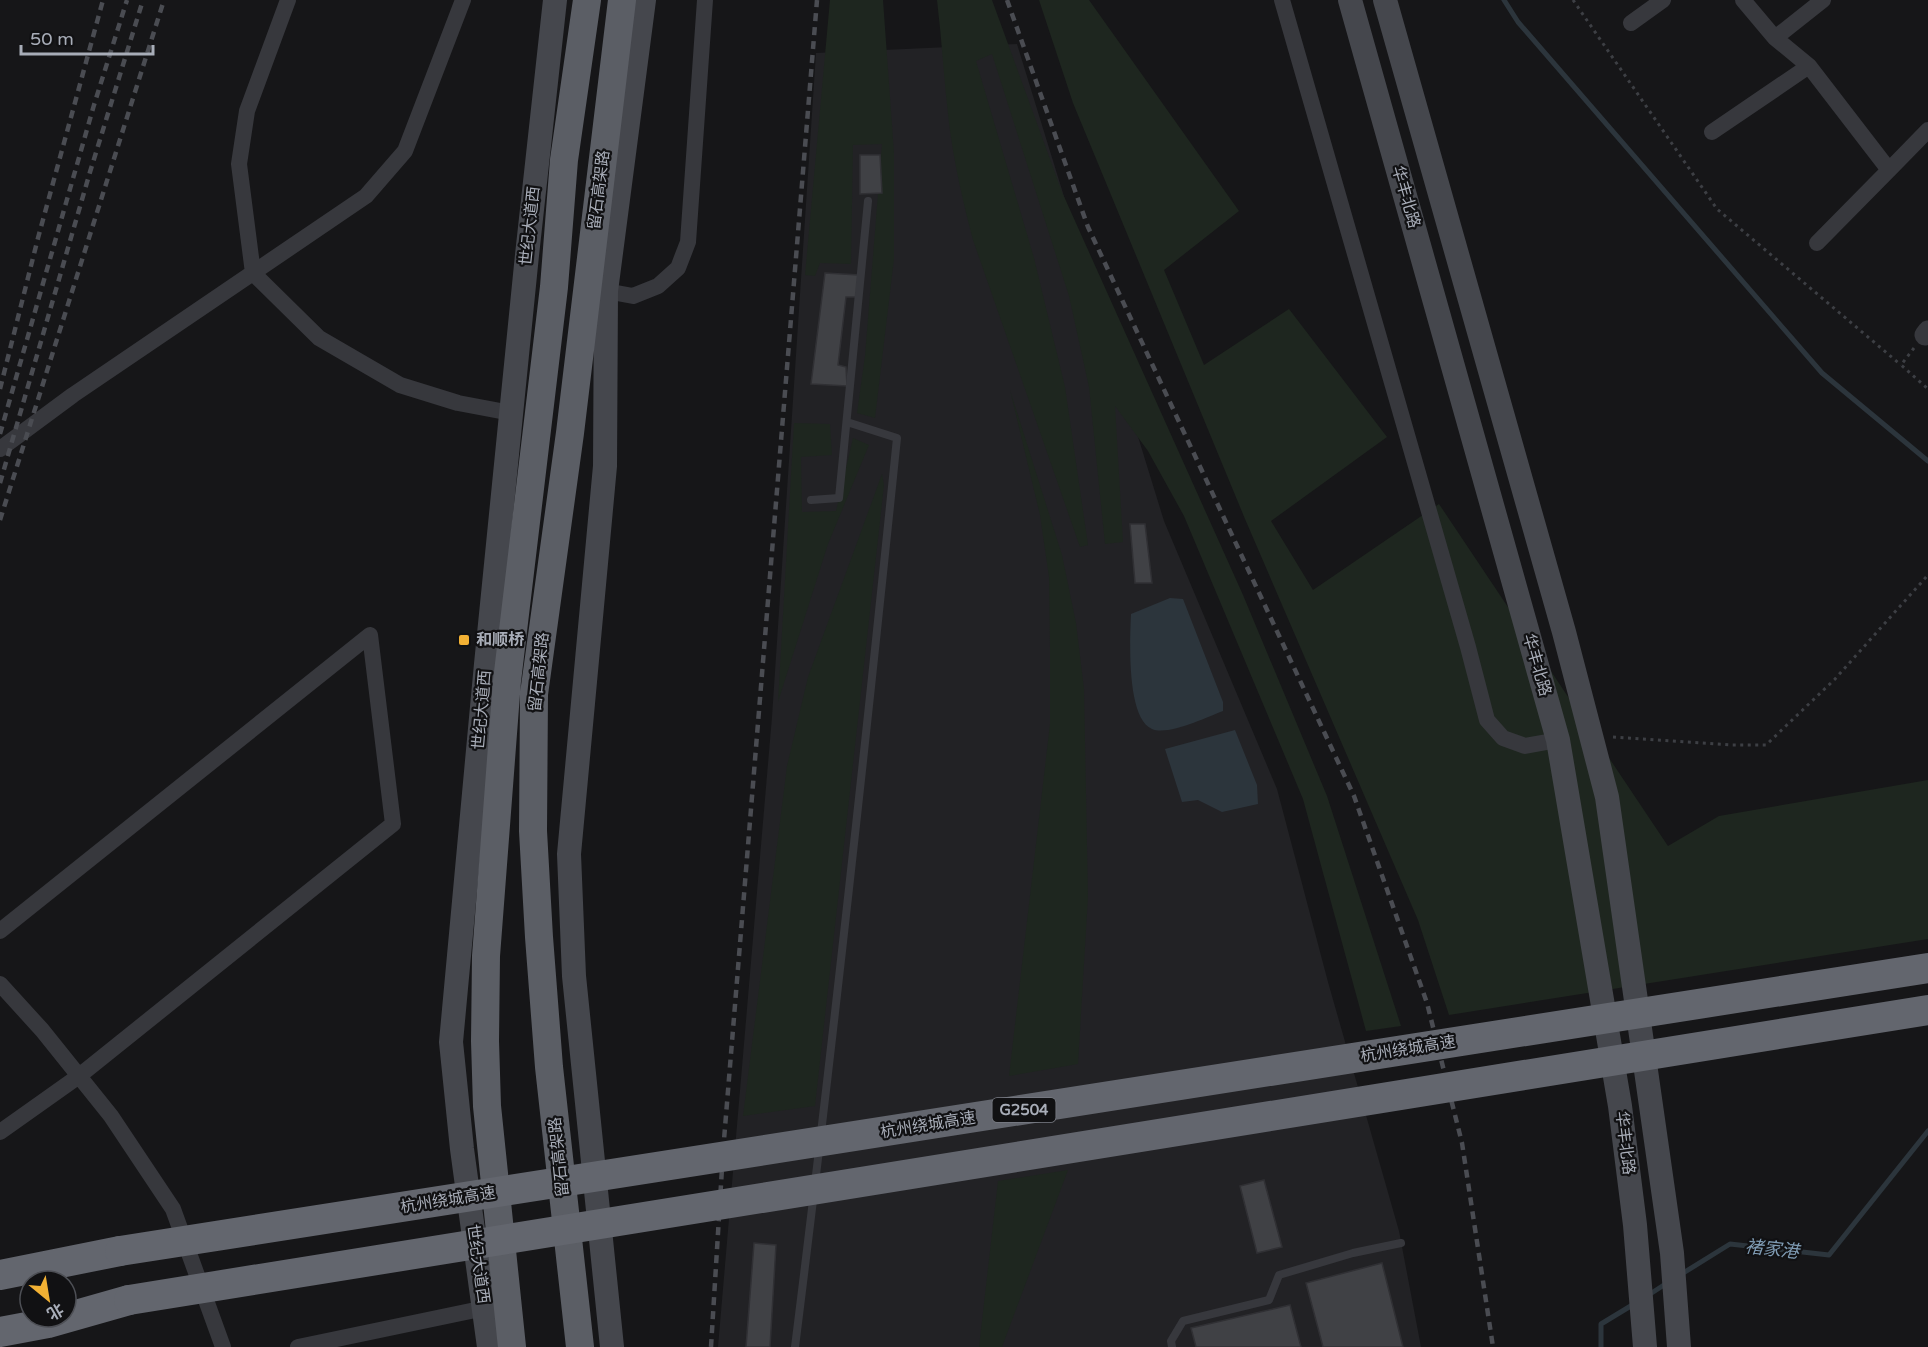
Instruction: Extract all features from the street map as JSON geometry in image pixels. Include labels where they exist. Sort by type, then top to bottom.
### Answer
[{"type":"highway","name":"留石高架路","points":[[512,1347],[487,1106],[486,956],[507,681],[554,287],[564,160],[587,0]]},
{"type":"highway","name":"留石高架路","points":[[580,1347],[549,1067],[538,937],[533,831],[534,694],[568,445],[622,0]]},
{"type":"highway","points":[[533,831],[606,291]]},
{"type":"highway","name":"杭州绕城高速","points":[[0,1275],[120,1251],[1928,968]]},
{"type":"highway","points":[[78,1307],[1928,1010]]},
{"type":"highway","points":[[0,1263],[120,1251]]},
{"type":"highway","points":[[0,1332],[48,1323],[129,1300]]},
{"type":"highway","points":[[0,1318],[18,1316]]},
{"type":"main road","name":"世纪大道西","points":[[489,1347],[462,1149],[451,1042],[511,413],[555,0]]},
{"type":"main road","points":[[612,1347],[574,976],[569,854],[605,466],[606,291],[644,0]]},
{"type":"main road","name":"华丰北路","points":[[1350,0],[1558,740],[1620,1106],[1645,1342]]},
{"type":"main road","name":"华丰北路","points":[[1385,0],[1564,632],[1607,797],[1672,1254],[1679,1347]]},
{"type":"street","points":[[288,0],[247,111],[239,164],[254,273],[319,338],[400,385],[458,402],[511,413]]},
{"type":"street","points":[[0,449],[73,395],[366,196],[405,151],[463,0]]},
{"type":"street","points":[[606,291],[633,296],[658,286],[678,268],[688,242],[705,0]]},
{"type":"street","points":[[1282,0],[1462,624],[1487,720],[1503,738],[1525,746],[1558,740]]},
{"type":"street","points":[[1631,23],[1663,0]]},
{"type":"street","points":[[1743,0],[1775,38],[1809,66],[1889,170]]},
{"type":"street","points":[[1775,38],[1823,0]]},
{"type":"street","points":[[1712,132],[1809,66]]},
{"type":"street","points":[[1817,243],[1928,130]]},
{"type":"street","points":[[0,931],[370,635],[393,824],[79,1076],[0,1132]]},
{"type":"street","points":[[0,984],[42,1030],[111,1116],[173,1209],[223,1347]]},
{"type":"street","points":[[298,1347],[485,1308]]},
{"type":"lane","points":[[812,500],[840,498],[868,201]]},
{"type":"lane","points":[[795,1347],[859,803],[897,438],[847,422]]},
{"type":"lane","points":[[1172,1347],[1171,1341],[1183,1321],[1269,1300],[1279,1275],[1353,1253],[1401,1243]]},
{"type":"path","points":[[1573,0],[1717,209],[1928,389]]},
{"type":"path","points":[[1901,365],[1926,333]]},
{"type":"path","points":[[1591,736],[1766,745],[1834,679],[1928,575]]},
{"type":"shaded area","points":[[830,0],[883,0],[894,153],[894,259],[875,418],[857,413],[865,356],[882,144],[853,145],[851,264],[820,263],[815,276],[805,275]]},
{"type":"shaded area","points":[[937,0],[992,0],[1062,192],[1243,595],[1327,796],[1401,1026],[1366,1031],[1303,799],[1184,516],[1148,451],[1115,406],[1123,542],[1105,544],[1089,387],[1069,296],[992,54],[976,61],[1034,258],[1065,387],[1088,545],[1080,547],[973,240],[951,138]]},
{"type":"shaded area","points":[[1039,0],[1089,0],[1239,211],[1164,270],[1204,365],[1289,309],[1387,437],[1271,521],[1313,590],[1439,504],[1668,846],[1719,816],[1928,780],[1928,939],[1449,1015],[1418,920],[1245,519],[1073,103]]},
{"type":"shaded area","points":[[1017,44],[1164,521],[1277,789],[1328,982],[1399,1231],[1421,1347],[718,1347],[772,717],[816,53]]},
{"type":"shaded area","points":[[1010,390],[1062,555],[1076,623],[1084,689],[1088,897],[1078,1064],[1009,1076],[1050,724],[1049,577],[1040,515]]},
{"type":"shaded area","points":[[794,423],[830,424],[832,455],[801,457],[802,512],[836,511],[853,438],[869,445],[828,544],[778,702]]},
{"type":"shaded area","points":[[882,474],[884,485],[815,1106],[743,1116],[787,766],[808,677]]},
{"type":"shaded area","points":[[1170,598],[1183,599],[1223,702],[1223,711],[1188,725],[1159,730],[1152,729],[1144,722],[1134,694],[1130,658],[1131,614]]},
{"type":"shaded area","points":[[1235,730],[1257,785],[1258,804],[1222,812],[1198,800],[1182,802],[1165,749]]},
{"type":"shaded area","points":[[1068,1170],[1002,1347],[979,1347],[998,1181]]},
{"type":"building","points":[[860,155],[880,155],[882,193],[860,194]]},
{"type":"building","points":[[825,273],[859,275],[857,297],[846,297],[838,365],[846,367],[847,386],[811,384]]},
{"type":"building","points":[[1130,524],[1145,524],[1152,583],[1135,583]]},
{"type":"building","points":[[1264,1180],[1282,1247],[1257,1253],[1240,1186]]},
{"type":"building","points":[[754,1243],[776,1245],[770,1347],[746,1347]]},
{"type":"building","points":[[1382,1263],[1403,1347],[1323,1347],[1306,1283]]},
{"type":"building","points":[[1290,1305],[1301,1347],[1196,1347],[1191,1328]]},
{"type":"waterway","points":[[1504,0],[1518,22],[1822,373],[1928,461]]},
{"type":"waterway","name":"褚家港","points":[[1680,1275],[1730,1244],[1829,1255],[1928,1131]]},
{"type":"waterway","name":"褚家港","points":[[1647,1296],[1667,1283]]},
{"type":"waterway","name":"褚家港","points":[[1601,1347],[1601,1324],[1634,1304]]},
{"type":"railway","points":[[0,389],[38,238],[103,0]]},
{"type":"railway","points":[[0,434],[94,105],[127,0]]},
{"type":"railway","points":[[0,483],[90,172],[143,0]]},
{"type":"railway","points":[[0,520],[164,0]]},
{"type":"railway","points":[[711,1347],[723,1152],[817,0]]},
{"type":"railway","points":[[1007,0],[1088,227],[1354,796],[1427,1003],[1462,1143],[1493,1347]]},
{"type":"place","name":"和顺桥","points":[[464,640]]}]
